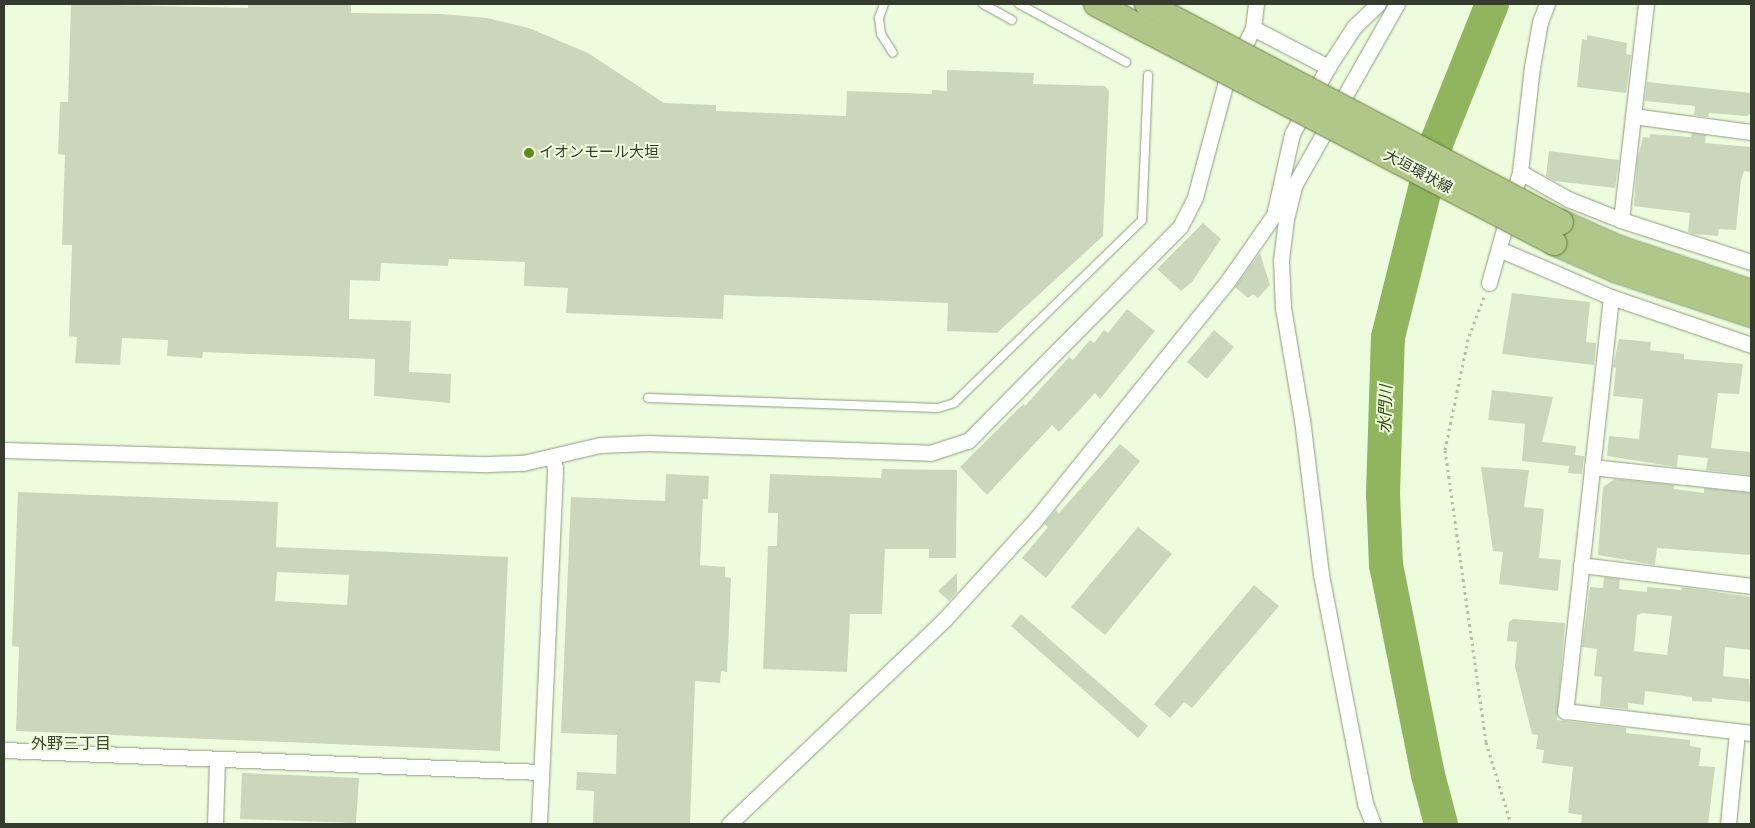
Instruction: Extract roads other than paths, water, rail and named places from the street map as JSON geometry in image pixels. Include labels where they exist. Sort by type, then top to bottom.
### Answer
[{"type":"main road","name":"大垣環状線","points":[[1096,4],[1558,233],[1618,248],[1751,292]]},
{"type":"main road","name":"大垣環状線","points":[[1146,4],[1558,233],[1614,270],[1751,315]]},
{"type":"street","points":[[4,450],[488,464],[523,463],[600,445],[648,443],[930,453],[968,441],[1180,227],[1195,197],[1225,84],[1253,28],[1256,4]]},
{"type":"street","points":[[1373,824],[1364,803],[1321,574],[1302,420],[1283,308],[1280,217],[1292,134],[1328,67],[1354,28],[1378,4]]},
{"type":"street","points":[[730,824],[944,620],[1035,520],[1280,217],[1295,184],[1397,4]]},
{"type":"street","points":[[1489,283],[1520,172],[1532,67],[1540,22],[1546,4]]},
{"type":"street","points":[[1621,220],[1646,4]]},
{"type":"street","points":[[1253,28],[1328,67]]},
{"type":"street","points":[[1633,116],[1751,132]]},
{"type":"street","points":[[1520,172],[1568,199],[1621,220],[1751,262]]},
{"type":"street","points":[[1499,249],[1611,297],[1751,345]]},
{"type":"street","points":[[1611,297],[1565,711],[1744,732],[1728,824]]},
{"type":"street","points":[[539,824],[555,468],[552,456]]},
{"type":"street","points":[[1592,467],[1751,484]]},
{"type":"street","points":[[1581,565],[1751,586]]},
{"type":"street","points":[[4,750],[541,772]]},
{"type":"street","points":[[215,824],[217,758]]},
{"type":"lane","points":[[877,4],[881,34],[893,53]]},
{"type":"lane","points":[[879,18],[884,4]]},
{"type":"lane","points":[[983,4],[1012,20]]},
{"type":"lane","points":[[1019,4],[1126,62]]},
{"type":"lane","points":[[648,398],[938,408],[954,403],[1142,220],[1148,75]]},
{"type":"waterway","name":"水門川","points":[[1441,824],[1428,775],[1386,565],[1383,494],[1388,337],[1436,144],[1492,4]]},
{"type":"place","name":"イオンモール大垣","points":[[529,153]]},
{"type":"district","name":"外野三丁目","points":[[71,744]]}]
